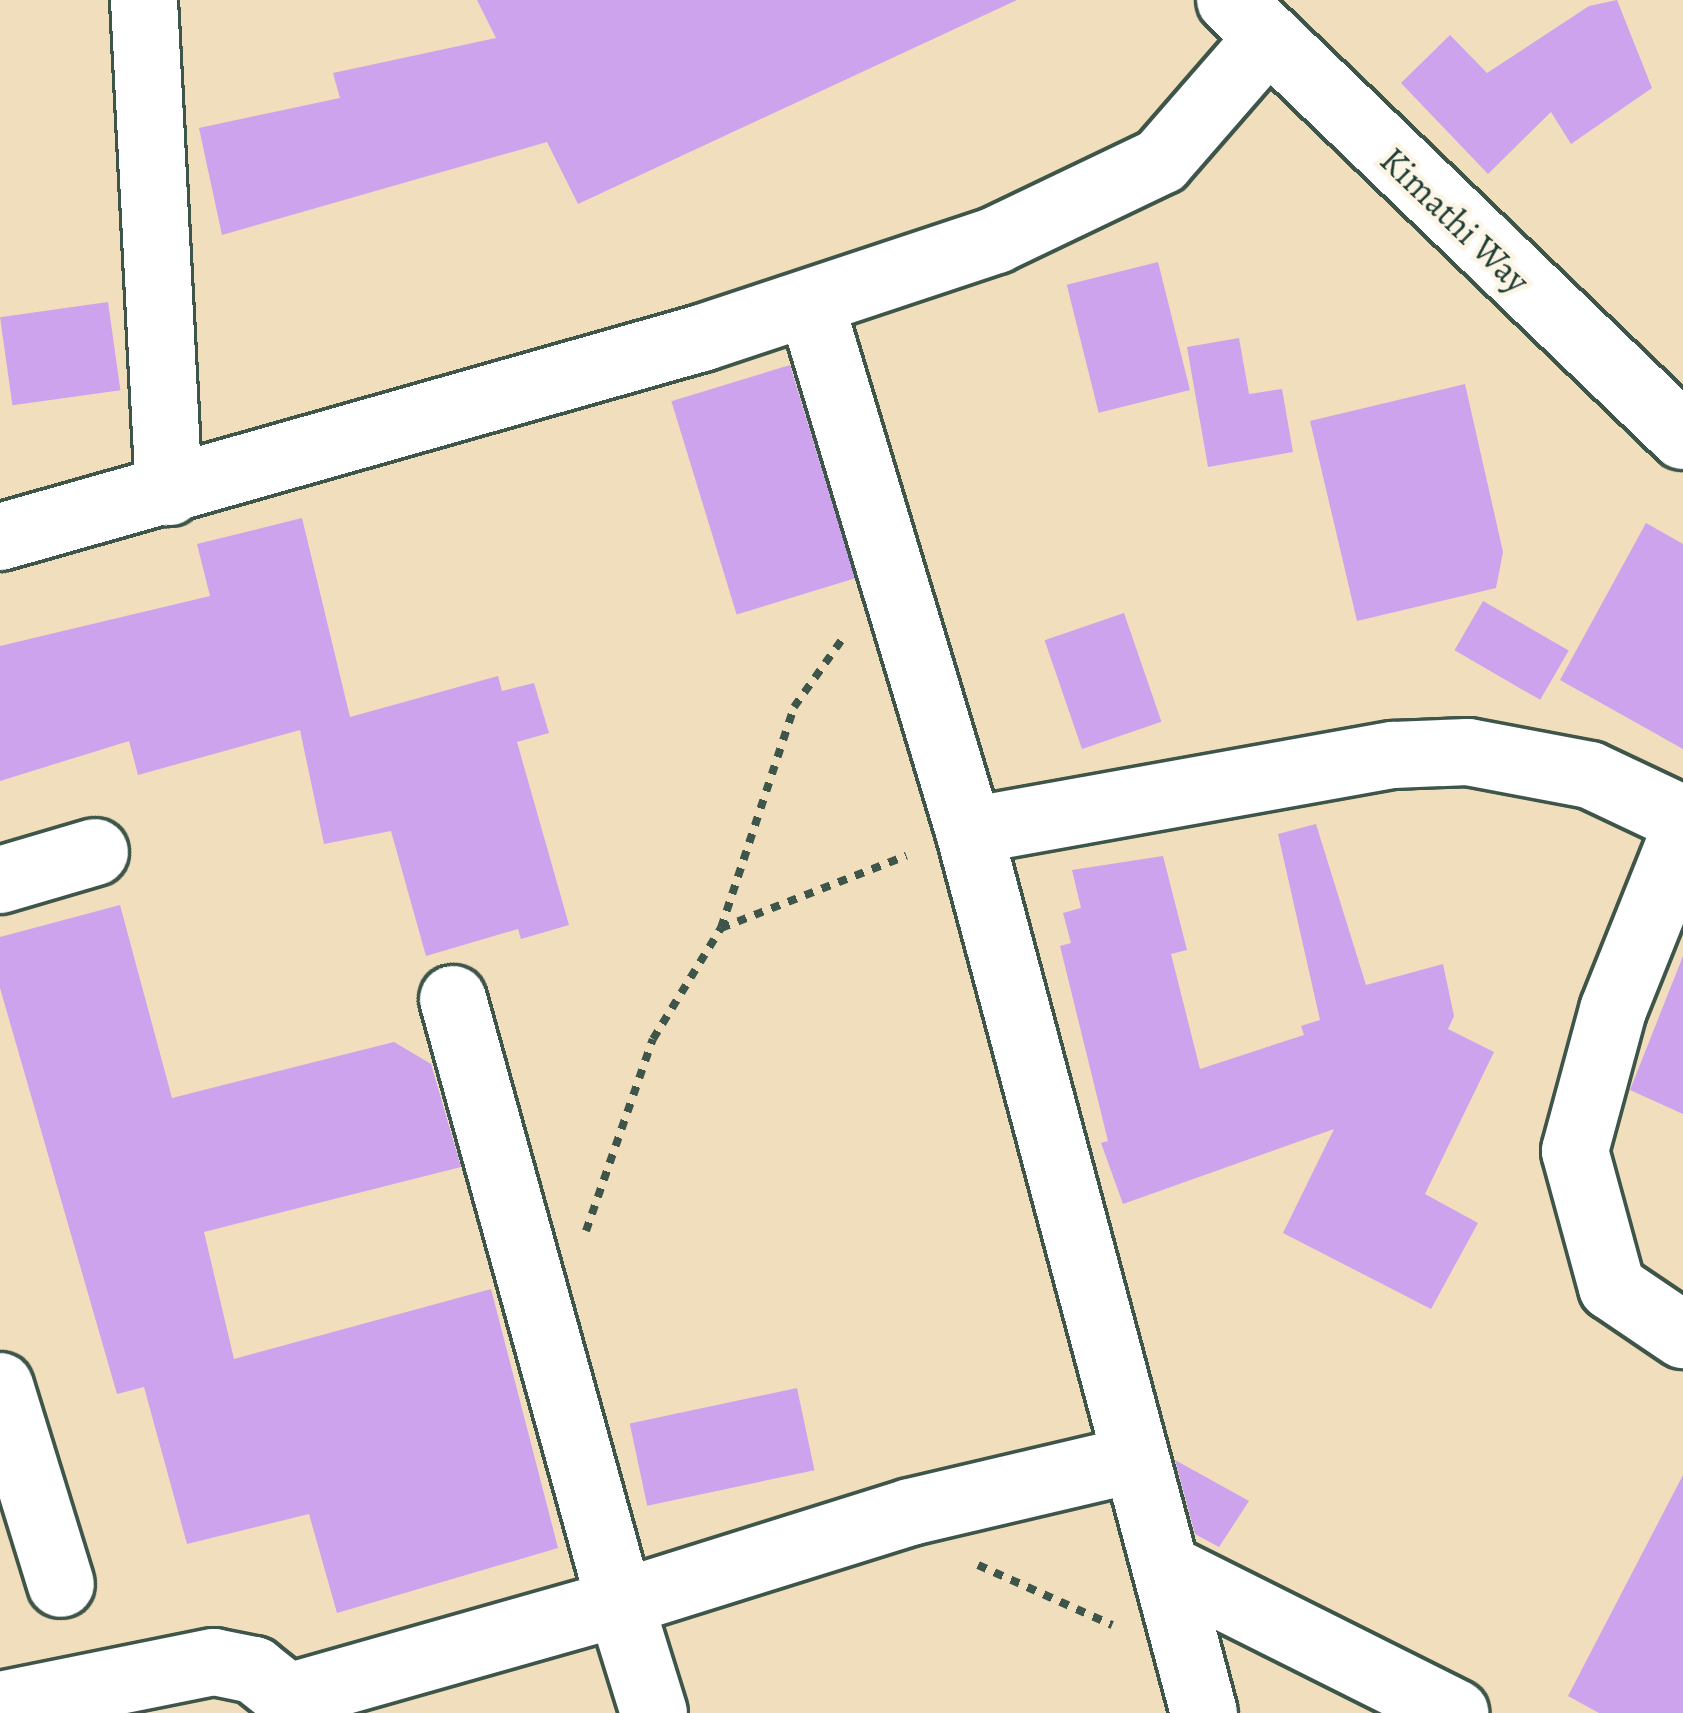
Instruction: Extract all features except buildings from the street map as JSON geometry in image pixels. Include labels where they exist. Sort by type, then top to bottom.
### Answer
[{"type":"street","points":[[144,0],[169,492]]},
{"type":"street","points":[[0,537],[811,305],[996,241],[1160,161],[1248,19]]},
{"type":"street","name":"Kimathi Way","points":[[1248,19],[1683,436]]},
{"type":"street","points":[[811,305],[969,831],[1132,1460],[1172,1571],[1196,1686]]},
{"type":"street","points":[[969,831],[1393,755],[1468,752],[1590,775],[1683,819]]},
{"type":"street","points":[[1683,835],[1613,1010],[1575,1151],[1612,1287],[1683,1335]]},
{"type":"street","points":[[0,880],[94,852]]},
{"type":"street","points":[[453,999],[654,1713]]},
{"type":"street","points":[[0,1386],[61,1584]]},
{"type":"street","points":[[0,1706],[214,1662],[254,1670],[290,1705],[910,1512],[1132,1460]]},
{"type":"street","points":[[1172,1571],[1455,1713]]},
{"type":"path","points":[[584,1239],[653,1040],[721,928],[794,707],[894,569]]},
{"type":"path","points":[[721,928],[969,831]]},
{"type":"path","points":[[910,1512],[972,1562],[1196,1686]]}]
